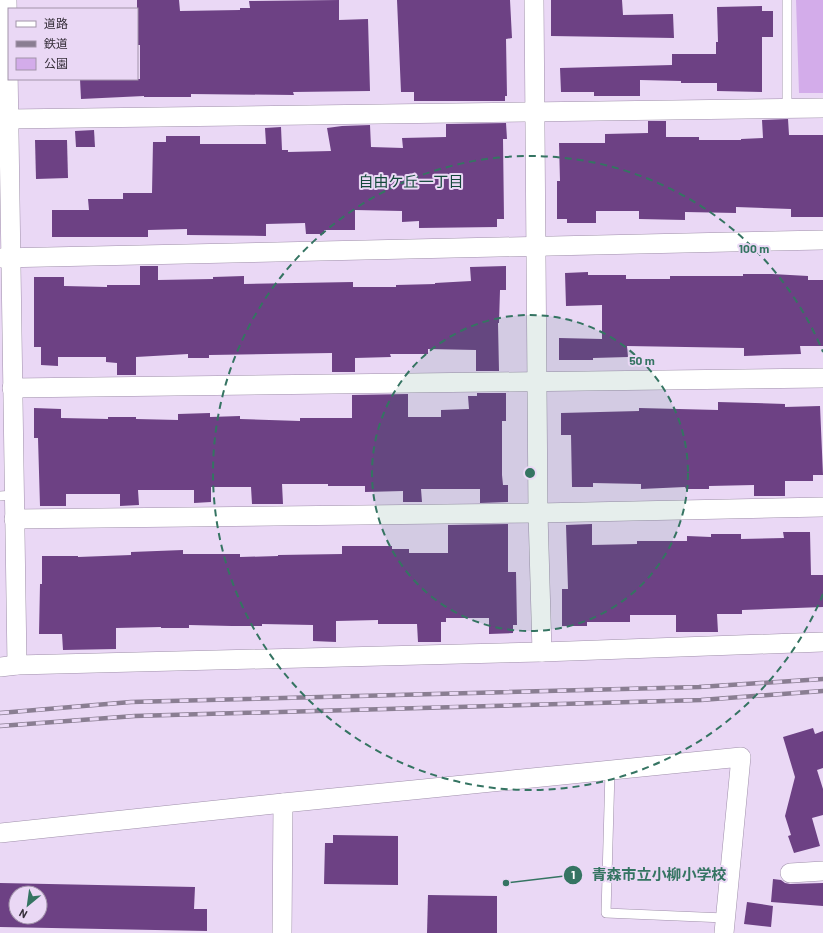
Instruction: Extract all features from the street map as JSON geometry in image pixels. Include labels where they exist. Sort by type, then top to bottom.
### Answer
[{"type":"street","points":[[7,0],[8,119],[5,258],[12,388],[7,496],[14,519],[9,666],[542,652],[823,642]]},
{"type":"street","points":[[534,0],[538,513],[542,652]]},
{"type":"street","points":[[8,119],[823,108]]},
{"type":"street","points":[[5,258],[823,240]]},
{"type":"street","points":[[12,388],[823,378]]},
{"type":"street","points":[[14,519],[538,513],[823,507]]},
{"type":"street","points":[[0,833],[283,803],[741,758],[725,925]]},
{"type":"street","points":[[282,933],[283,803]]},
{"type":"street","points":[[790,873],[823,871]]},
{"type":"lane","points":[[787,0],[787,108]]},
{"type":"lane","points":[[610,771],[606,913],[725,925]]},
{"type":"green space","points":[[796,0],[823,0],[823,93],[799,93]]},
{"type":"building","points":[[137,0],[179,0],[180,11],[240,10],[240,8],[250,8],[249,1],[339,0],[339,20],[368,19],[370,91],[293,92],[294,95],[191,94],[191,97],[144,96],[81,99],[80,80],[140,79],[140,45],[138,45]]},
{"type":"building","points":[[397,0],[510,0],[512,38],[506,39],[507,96],[505,96],[505,101],[414,101],[414,92],[401,92]]},
{"type":"building","points":[[551,0],[622,0],[623,15],[673,14],[674,38],[551,36]]},
{"type":"building","points":[[762,6],[762,11],[773,11],[773,37],[762,37],[762,92],[717,91],[717,83],[681,83],[681,81],[640,80],[640,96],[594,96],[594,92],[561,92],[560,68],[672,65],[672,54],[716,54],[716,42],[718,42],[717,7]]},
{"type":"building","points":[[788,119],[789,135],[823,135],[823,217],[791,217],[791,209],[736,207],[736,213],[685,212],[685,220],[639,219],[639,211],[596,211],[596,223],[567,223],[567,219],[557,219],[557,181],[560,181],[559,143],[605,143],[605,134],[648,133],[648,121],[666,121],[666,137],[699,137],[699,140],[741,140],[763,138],[762,120]]},
{"type":"building","points":[[506,123],[507,139],[503,139],[504,219],[497,219],[497,227],[419,228],[419,221],[402,222],[402,211],[355,210],[355,230],[324,230],[324,234],[306,234],[305,223],[266,224],[266,236],[187,235],[187,229],[148,230],[148,237],[52,237],[52,210],[89,210],[88,199],[123,199],[123,193],[152,193],[153,142],[166,142],[166,136],[200,136],[200,144],[266,144],[265,128],[281,127],[282,150],[288,150],[288,152],[331,151],[327,128],[370,125],[371,147],[403,148],[402,138],[446,137],[446,124]]},
{"type":"building","points":[[94,130],[95,147],[76,147],[75,131]]},
{"type":"building","points":[[35,140],[67,140],[68,178],[36,179]]},
{"type":"building","points":[[140,266],[158,266],[158,280],[213,279],[213,277],[244,276],[244,284],[353,282],[353,287],[396,287],[396,285],[471,281],[470,267],[506,266],[506,290],[500,290],[498,323],[499,371],[476,371],[476,350],[428,349],[428,354],[390,354],[391,357],[355,358],[355,372],[332,372],[332,353],[209,355],[209,358],[188,358],[188,354],[136,357],[136,375],[117,375],[117,363],[106,362],[106,357],[58,357],[58,366],[41,365],[41,347],[34,347],[34,277],[64,277],[64,286],[107,287],[107,285],[140,285]]},
{"type":"building","points":[[588,272],[588,275],[626,275],[626,279],[670,279],[670,276],[743,276],[743,274],[772,274],[808,276],[808,280],[823,280],[823,346],[800,346],[801,354],[744,356],[744,348],[627,346],[628,357],[593,358],[593,360],[559,360],[559,338],[602,339],[602,305],[566,306],[565,273]]},
{"type":"building","points":[[477,393],[506,393],[506,421],[502,421],[502,475],[503,485],[508,485],[508,502],[480,503],[480,489],[421,489],[422,502],[403,502],[403,491],[365,492],[365,486],[282,484],[283,504],[252,504],[251,487],[211,487],[211,502],[194,503],[194,490],[138,490],[139,505],[120,506],[120,494],[66,494],[66,506],[40,506],[38,438],[34,438],[34,408],[61,409],[61,418],[108,419],[108,417],[136,417],[136,419],[178,420],[178,414],[210,413],[210,417],[240,416],[240,419],[300,421],[300,418],[352,418],[352,395],[408,394],[408,417],[441,417],[441,410],[469,409],[468,396],[477,396]]},
{"type":"building","points":[[718,402],[785,404],[785,407],[820,406],[823,475],[813,475],[813,481],[785,481],[785,496],[754,496],[754,485],[709,486],[709,489],[686,489],[685,487],[641,489],[641,484],[593,483],[593,487],[572,487],[571,435],[561,435],[561,413],[639,411],[639,408],[718,410]]},
{"type":"building","points":[[508,524],[508,572],[516,572],[517,625],[513,625],[513,633],[489,634],[489,618],[446,618],[446,622],[441,622],[441,642],[418,642],[417,624],[378,624],[378,620],[336,621],[336,642],[313,641],[313,625],[189,625],[189,628],[116,628],[116,649],[63,650],[62,634],[39,634],[42,556],[78,557],[131,555],[131,552],[183,550],[183,554],[240,554],[240,557],[342,554],[342,546],[392,546],[392,549],[409,549],[409,553],[448,553],[448,525]]},
{"type":"building","points":[[592,524],[592,545],[637,544],[637,541],[687,541],[687,536],[711,537],[711,534],[741,534],[741,539],[784,538],[783,532],[810,532],[811,575],[823,575],[823,607],[742,610],[742,614],[717,614],[718,632],[676,632],[676,615],[630,615],[630,622],[587,622],[587,626],[562,626],[562,589],[568,589],[566,525]]},
{"type":"building","points":[[813,728],[815,734],[823,731],[823,768],[817,770],[823,789],[823,815],[812,818],[820,846],[794,853],[788,836],[791,835],[785,816],[795,777],[783,737]]},
{"type":"building","points":[[333,835],[398,836],[398,885],[324,884],[325,843],[333,843]]},
{"type":"building","points":[[773,879],[781,880],[790,884],[823,883],[823,906],[771,902]]},
{"type":"building","points":[[0,883],[195,887],[194,909],[207,909],[207,931],[0,927]]},
{"type":"building","points":[[428,895],[497,896],[497,933],[427,933]]},
{"type":"building","points":[[747,902],[773,906],[771,927],[744,924]]},
{"type":"railway","points":[[0,713],[131,702],[699,687],[823,679]]},
{"type":"railway","points":[[0,726],[135,716],[701,700],[823,691]]},
{"type":"place","name":"青森市立小柳小学校","points":[[506,883]]},
{"type":"district","name":"自由ケ丘一丁目","points":[[411,182]]}]
